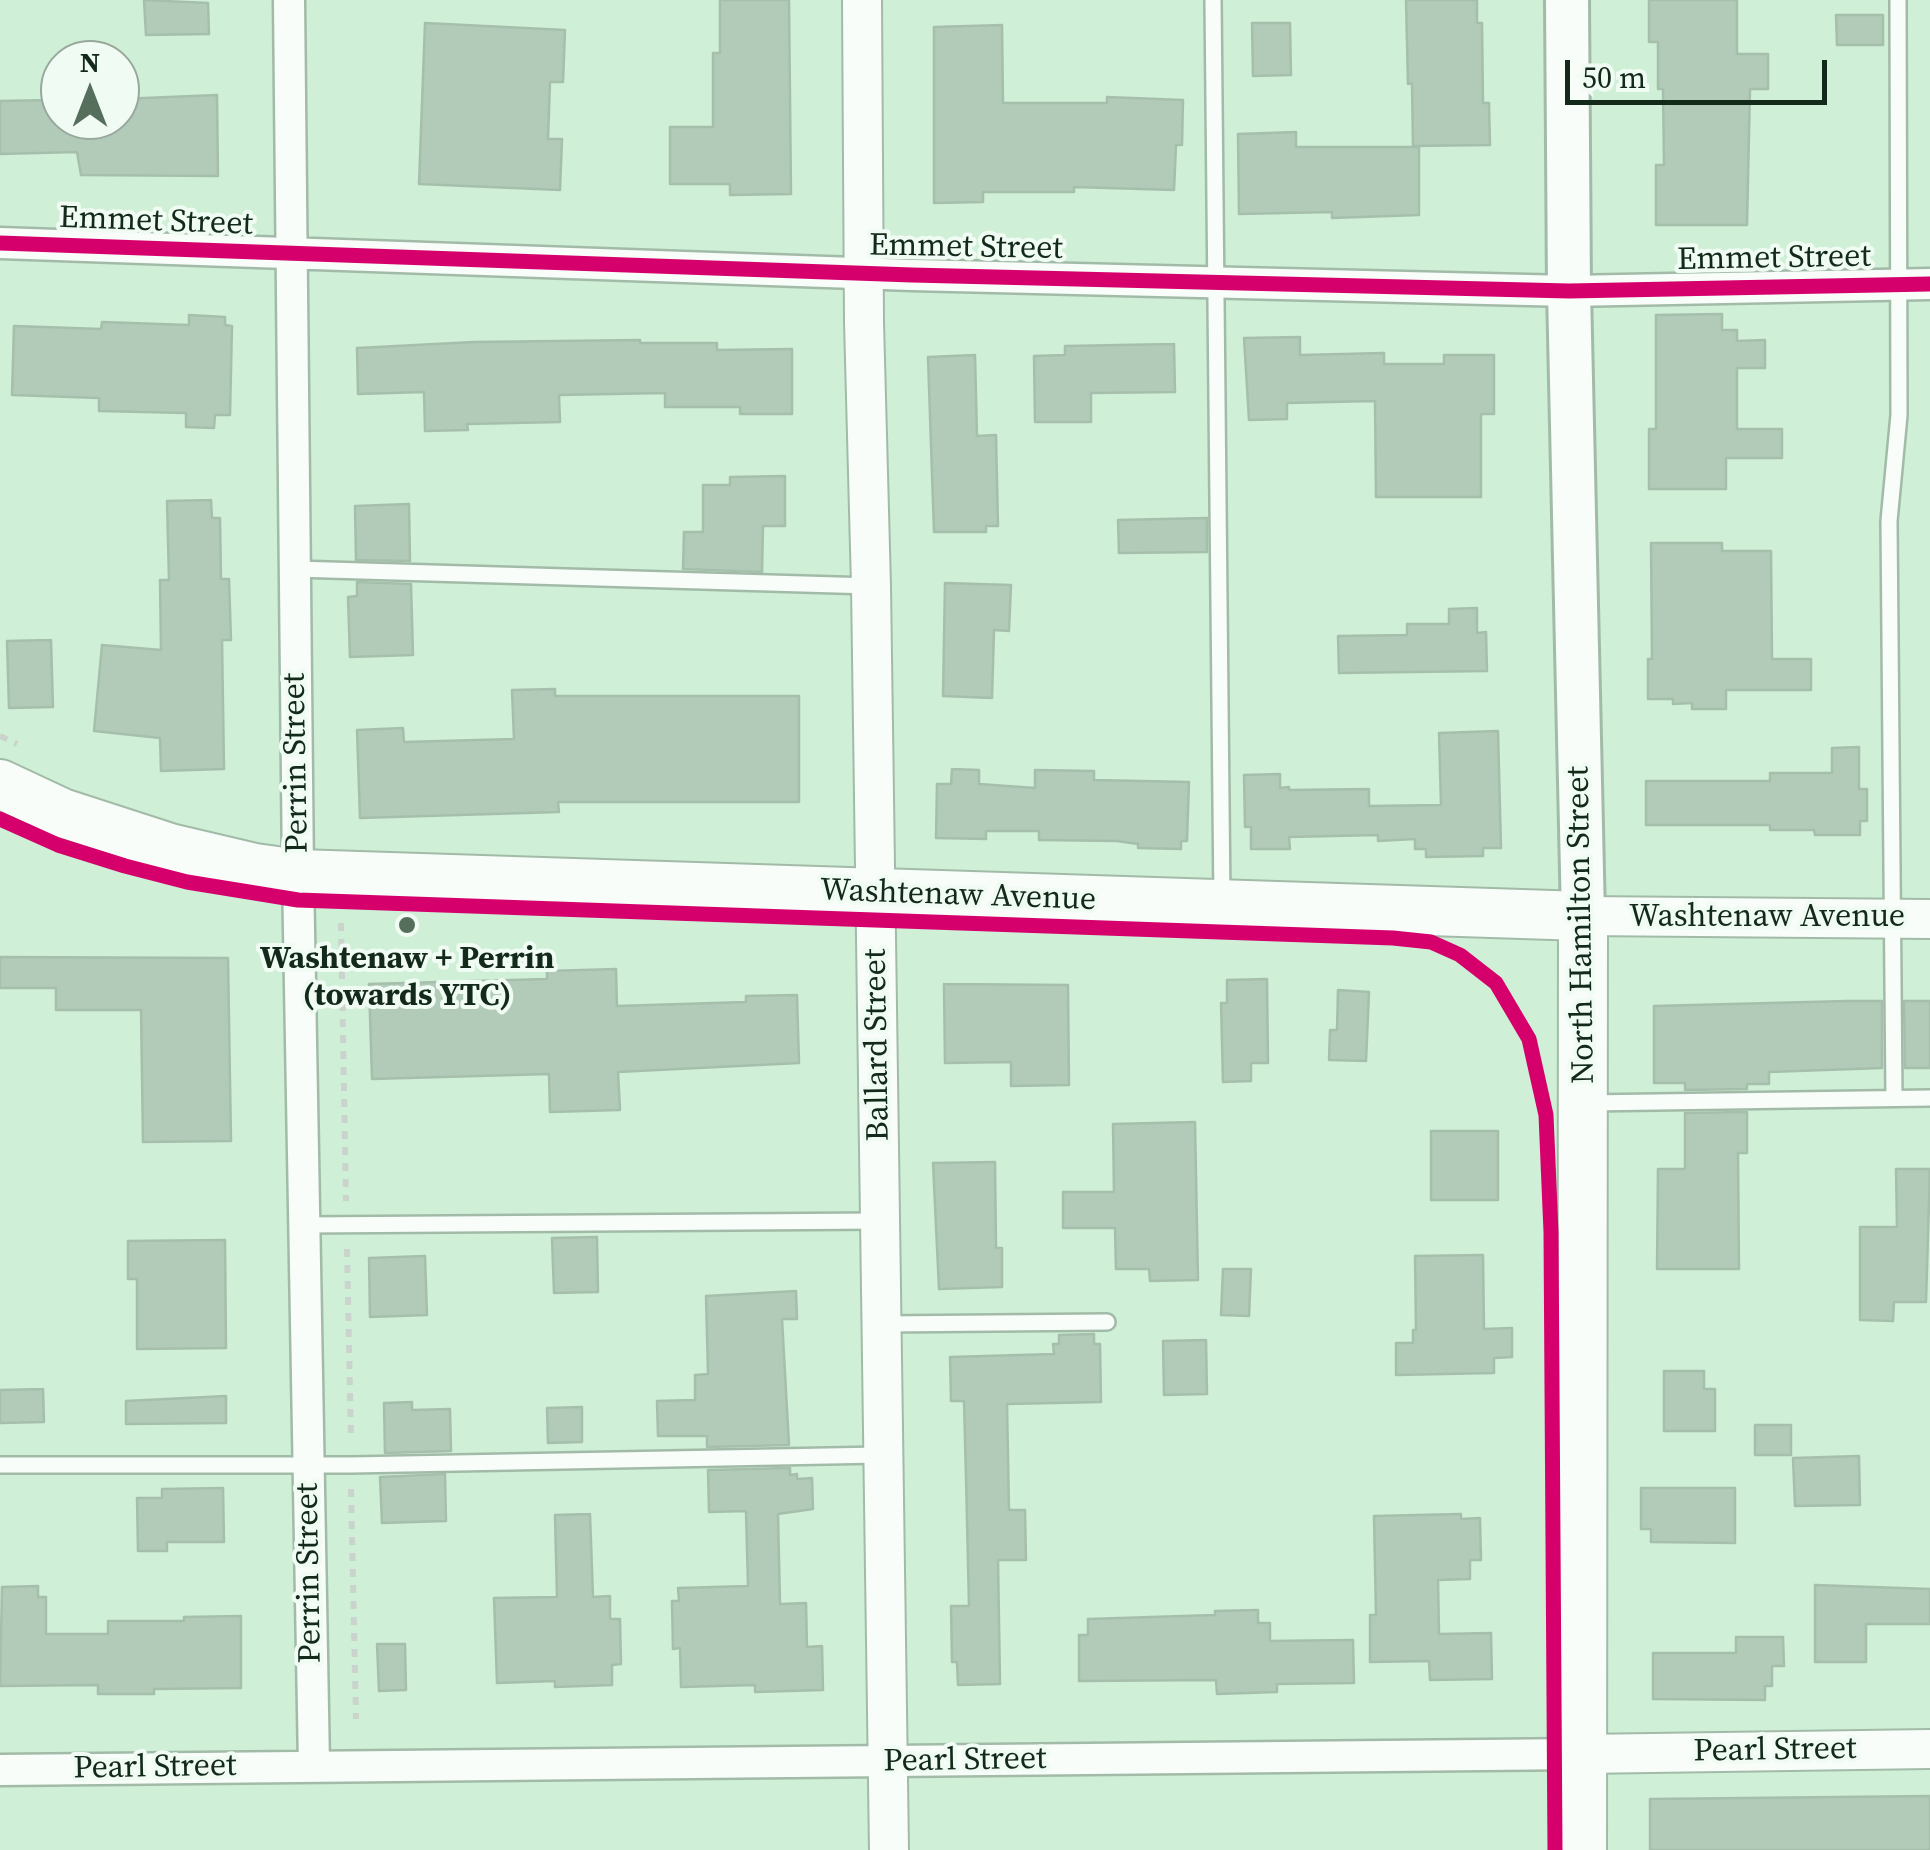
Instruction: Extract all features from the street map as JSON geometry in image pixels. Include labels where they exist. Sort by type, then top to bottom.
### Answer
[{"type":"main road","name":"North Hamilton Street","points":[[1567,0],[1569,291],[1583,916],[1582,1850]]},
{"type":"main road","name":"Washtenaw Avenue","points":[[14,767],[62,813],[170,848],[298,874],[1583,916]]},
{"type":"street","name":"Perrin Street","points":[[289,0],[298,874],[314,1766]]},
{"type":"street","name":"Ballard Street","points":[[862,0],[889,1850]]},
{"type":"street","name":"Emmet Street","points":[[0,243],[292,256],[1569,291],[1915,284]]},
{"type":"street","name":"Washtenaw Avenue","points":[[1583,916],[1930,919]]},
{"type":"street","name":"Pearl Street","points":[[0,1770],[1930,1749]]},
{"type":"lane","points":[[1212,0],[1222,906]]},
{"type":"lane","points":[[1894,1098],[1889,521],[1915,284],[1898,0]]},
{"type":"lane","points":[[295,569],[871,586]]},
{"type":"lane","points":[[1584,1103],[1930,1098]]},
{"type":"lane","points":[[304,1225],[880,1221]]},
{"type":"lane","points":[[882,1324],[1108,1322]]},
{"type":"lane","points":[[0,1464],[351,1464],[884,1455]]},
{"type":"path","points":[[0,736],[14,767]]},
{"type":"path","points":[[341,922],[356,1719]]},
{"type":"building","points":[[144,0],[208,3],[209,34],[146,35]]},
{"type":"building","points":[[720,0],[789,0],[791,194],[730,195],[730,184],[670,184],[670,127],[713,127],[713,53],[720,53]]},
{"type":"building","points":[[1406,0],[1477,0],[1477,23],[1482,23],[1483,103],[1489,103],[1490,145],[1413,146]]},
{"type":"building","points":[[1649,0],[1737,0],[1737,54],[1768,54],[1768,89],[1750,89],[1747,225],[1656,225],[1656,165],[1664,165],[1663,89],[1658,89],[1658,42],[1649,42]]},
{"type":"building","points":[[1836,15],[1883,15],[1883,45],[1837,45]]},
{"type":"building","points":[[425,23],[565,30],[563,82],[550,82],[548,139],[562,139],[560,190],[419,184]]},
{"type":"building","points":[[1252,23],[1290,23],[1291,75],[1253,76]]},
{"type":"building","points":[[1002,25],[1003,103],[1107,103],[1107,97],[1183,100],[1182,145],[1176,145],[1174,190],[1074,187],[1074,192],[983,192],[983,202],[934,203],[934,27]]},
{"type":"building","points":[[217,95],[218,176],[81,175],[77,152],[0,154],[0,101],[40,100],[40,140],[140,140],[140,98]]},
{"type":"building","points":[[1296,132],[1296,147],[1419,147],[1419,215],[1332,218],[1332,212],[1239,214],[1238,134]]},
{"type":"building","points":[[1722,314],[1722,330],[1737,330],[1737,341],[1765,340],[1765,368],[1737,368],[1737,429],[1782,429],[1782,458],[1726,458],[1726,489],[1649,489],[1649,429],[1656,429],[1656,315]]},
{"type":"building","points":[[189,315],[225,317],[225,325],[232,326],[230,415],[215,415],[214,428],[186,427],[186,413],[99,411],[99,398],[12,395],[14,326],[101,329],[102,322],[189,325]]},
{"type":"building","points":[[1300,337],[1300,355],[1384,353],[1384,364],[1444,364],[1444,355],[1494,355],[1494,414],[1481,414],[1481,497],[1376,497],[1375,401],[1287,403],[1287,419],[1249,420],[1244,338]]},
{"type":"building","points":[[640,340],[717,343],[717,350],[792,349],[792,414],[740,414],[740,407],[665,407],[665,393],[559,395],[560,422],[467,424],[468,430],[425,431],[424,392],[358,394],[357,348]]},
{"type":"building","points":[[1174,344],[1175,392],[1091,393],[1091,422],[1035,422],[1034,356],[1065,355],[1065,346]]},
{"type":"building","points":[[975,355],[977,436],[996,435],[998,526],[986,526],[986,532],[934,532],[928,357]]},
{"type":"building","points":[[785,476],[785,526],[763,526],[762,572],[683,569],[684,532],[703,532],[703,485],[730,485],[730,477]]},
{"type":"building","points":[[211,500],[212,518],[220,518],[221,579],[229,579],[231,640],[222,640],[224,769],[161,771],[160,738],[94,731],[102,645],[161,650],[160,580],[169,580],[167,501]]},
{"type":"building","points":[[409,504],[410,561],[356,560],[355,506]]},
{"type":"building","points":[[1207,518],[1207,552],[1119,553],[1118,520]]},
{"type":"building","points":[[1651,543],[1722,543],[1722,551],[1771,551],[1772,659],[1811,659],[1811,690],[1726,690],[1726,709],[1692,709],[1692,703],[1648,699],[1648,659],[1652,659]]},
{"type":"building","points":[[357,582],[411,584],[413,655],[350,657],[348,597],[357,596]]},
{"type":"building","points":[[945,583],[1011,585],[1009,631],[994,630],[992,698],[943,696]]},
{"type":"building","points":[[1477,608],[1477,633],[1486,632],[1487,671],[1339,673],[1338,636],[1407,635],[1407,624],[1449,624],[1449,609]]},
{"type":"building","points":[[51,640],[53,707],[9,708],[7,641]]},
{"type":"building","points":[[555,689],[555,696],[799,696],[799,802],[558,802],[559,812],[360,818],[357,730],[403,728],[404,742],[514,739],[512,690]]},
{"type":"building","points":[[1498,731],[1501,848],[1483,848],[1483,856],[1426,857],[1426,849],[1415,849],[1415,839],[1378,841],[1378,835],[1289,837],[1290,849],[1251,849],[1251,827],[1245,827],[1244,775],[1280,774],[1280,788],[1289,790],[1369,789],[1369,806],[1441,805],[1439,733]]},
{"type":"building","points":[[1859,747],[1859,789],[1867,789],[1867,821],[1860,821],[1860,835],[1770,830],[1770,825],[1646,825],[1646,781],[1770,781],[1770,773],[1832,773],[1832,748]]},
{"type":"building","points":[[952,769],[979,770],[979,784],[1035,788],[1035,770],[1094,771],[1094,780],[1189,782],[1187,841],[1181,841],[1181,849],[1138,848],[1138,844],[1117,841],[1039,840],[1039,831],[986,831],[986,839],[936,838],[937,784],[951,784]]},
{"type":"building","points":[[0,957],[228,958],[231,1141],[143,1142],[141,1010],[56,1010],[56,988],[0,988]]},
{"type":"building","points":[[616,969],[617,1006],[746,1002],[746,996],[797,995],[799,1063],[618,1072],[620,1110],[550,1112],[549,1074],[372,1079],[369,984],[547,979],[547,971]]},
{"type":"building","points":[[1267,979],[1268,1063],[1251,1063],[1251,1081],[1223,1082],[1221,1003],[1227,1003],[1227,980]]},
{"type":"building","points":[[944,984],[1068,985],[1069,1085],[1011,1086],[1011,1062],[945,1063]]},
{"type":"building","points":[[1338,990],[1369,992],[1366,1061],[1329,1060],[1330,1030],[1337,1030]]},
{"type":"building","points":[[1882,1001],[1882,1068],[1769,1072],[1769,1084],[1747,1084],[1747,1089],[1685,1090],[1685,1083],[1654,1083],[1654,1006]]},
{"type":"building","points":[[1904,1001],[1930,1001],[1930,1068],[1905,1068]]},
{"type":"building","points":[[1747,1112],[1747,1153],[1738,1153],[1739,1269],[1657,1269],[1658,1169],[1685,1169],[1685,1113]]},
{"type":"building","points":[[1195,1122],[1198,1280],[1150,1281],[1149,1269],[1116,1269],[1115,1228],[1063,1228],[1063,1192],[1114,1192],[1113,1124]]},
{"type":"building","points":[[1431,1131],[1498,1131],[1498,1200],[1431,1200]]},
{"type":"building","points":[[995,1162],[996,1248],[1002,1248],[1002,1287],[939,1289],[933,1163]]},
{"type":"building","points":[[1896,1169],[1930,1169],[1926,1302],[1894,1302],[1893,1321],[1860,1320],[1860,1227],[1897,1227]]},
{"type":"building","points":[[597,1237],[598,1292],[554,1293],[552,1238]]},
{"type":"building","points":[[225,1240],[226,1348],[137,1349],[137,1279],[128,1279],[128,1241]]},
{"type":"building","points":[[1483,1255],[1484,1329],[1512,1328],[1512,1357],[1494,1358],[1494,1373],[1396,1375],[1396,1343],[1413,1343],[1416,1330],[1415,1256]]},
{"type":"building","points":[[425,1256],[427,1315],[370,1317],[369,1258]]},
{"type":"building","points":[[1223,1269],[1251,1269],[1249,1316],[1221,1315]]},
{"type":"building","points":[[796,1291],[797,1319],[782,1319],[789,1445],[707,1447],[707,1436],[658,1436],[657,1401],[695,1400],[695,1375],[708,1374],[706,1296]]},
{"type":"building","points":[[1094,1334],[1094,1344],[1100,1344],[1101,1402],[1007,1404],[1009,1510],[1025,1510],[1026,1560],[998,1560],[1000,1684],[958,1685],[957,1662],[952,1662],[951,1606],[969,1606],[966,1478],[964,1401],[951,1401],[950,1357],[1054,1354],[1053,1344],[1059,1344],[1059,1335]]},
{"type":"building","points":[[1206,1340],[1207,1394],[1164,1395],[1163,1341]]},
{"type":"building","points":[[1664,1371],[1704,1371],[1704,1389],[1715,1389],[1715,1431],[1664,1431]]},
{"type":"building","points":[[43,1389],[44,1422],[0,1423],[0,1390]]},
{"type":"building","points":[[226,1396],[226,1423],[126,1424],[126,1401]]},
{"type":"building","points":[[412,1402],[412,1410],[450,1409],[451,1451],[385,1453],[384,1403]]},
{"type":"building","points":[[582,1407],[582,1442],[548,1443],[547,1408]]},
{"type":"building","points":[[1755,1425],[1791,1425],[1791,1455],[1755,1455]]},
{"type":"building","points":[[1859,1456],[1860,1505],[1795,1506],[1793,1458]]},
{"type":"building","points":[[790,1468],[790,1475],[797,1474],[797,1479],[812,1478],[813,1509],[778,1514],[780,1604],[806,1603],[807,1647],[822,1646],[823,1690],[755,1692],[755,1685],[681,1687],[680,1648],[673,1649],[672,1601],[679,1601],[678,1588],[748,1586],[746,1511],[709,1512],[708,1470]]},
{"type":"building","points":[[445,1474],[446,1521],[382,1523],[380,1477]]},
{"type":"building","points":[[223,1488],[224,1542],[167,1542],[167,1551],[138,1551],[137,1498],[162,1498],[162,1489]]},
{"type":"building","points":[[1641,1488],[1735,1488],[1735,1543],[1651,1542],[1651,1529],[1641,1529]]},
{"type":"building","points":[[590,1514],[593,1597],[610,1596],[610,1619],[620,1619],[621,1664],[612,1665],[612,1685],[555,1687],[555,1681],[497,1683],[494,1598],[557,1597],[555,1515]]},
{"type":"building","points":[[1461,1514],[1461,1519],[1480,1518],[1481,1560],[1470,1560],[1470,1579],[1438,1580],[1439,1634],[1491,1633],[1492,1679],[1430,1680],[1429,1661],[1370,1662],[1370,1615],[1376,1615],[1374,1516]]},
{"type":"building","points":[[1815,1585],[1930,1589],[1930,1624],[1866,1624],[1866,1662],[1815,1662]]},
{"type":"building","points":[[38,1586],[38,1597],[46,1597],[46,1634],[108,1634],[108,1621],[241,1616],[241,1688],[98,1694],[98,1685],[0,1686],[2,1587]]},
{"type":"building","points":[[1258,1610],[1258,1623],[1270,1623],[1270,1641],[1353,1640],[1354,1683],[1277,1684],[1277,1692],[1217,1694],[1216,1680],[1079,1681],[1079,1635],[1088,1635],[1088,1619]]},
{"type":"building","points":[[1736,1637],[1783,1637],[1784,1666],[1772,1666],[1772,1686],[1765,1686],[1765,1700],[1653,1699],[1653,1653],[1736,1653]]},
{"type":"building","points":[[377,1644],[405,1644],[406,1690],[379,1691]]},
{"type":"building","points":[[1930,1796],[1930,1850],[1650,1850],[1650,1799]]},
{"type":"cycle path","points":[[0,243],[912,275],[1569,291],[1930,284]]},
{"type":"cycle path","points":[[0,819],[58,845],[125,866],[187,882],[298,900],[1393,938],[1431,942],[1460,955],[1496,983],[1529,1039],[1546,1115],[1551,1232],[1555,1850]]},
{"type":"place","name":"Washtenaw + Perrin (towards YTC)","points":[[407,925]]}]
